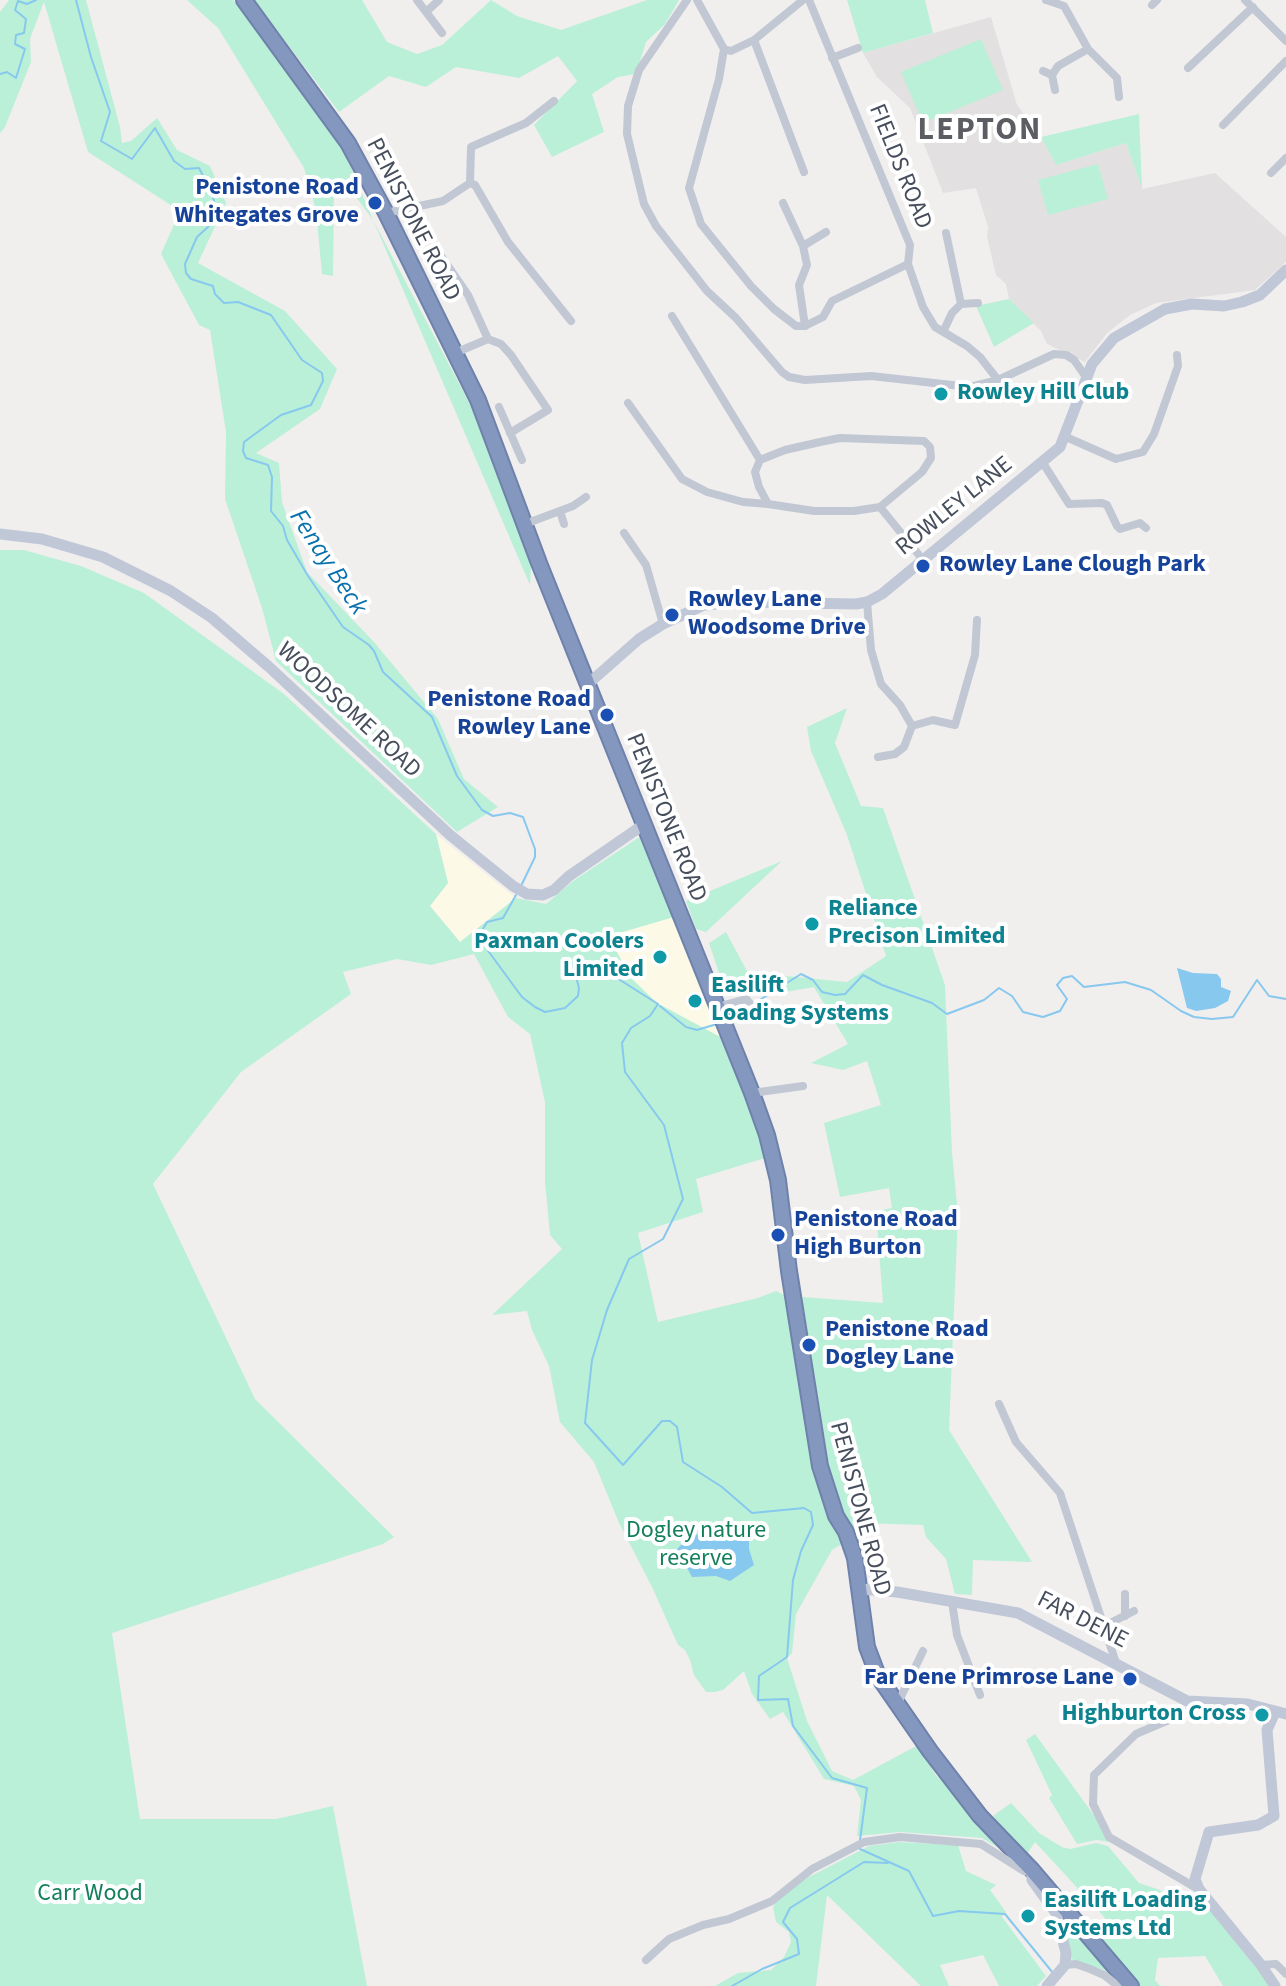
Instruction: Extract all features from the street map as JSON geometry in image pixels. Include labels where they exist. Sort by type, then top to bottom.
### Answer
[{"type":"highway","name":"PENISTONE ROAD","points":[[244,0],[348,143],[386,213],[493,434],[643,825],[752,1093],[778,1180],[820,1466],[836,1516],[846,1532],[855,1558],[867,1647],[878,1676],[980,1816],[1032,1870],[1131,1986]]},
{"type":"street","points":[[417,0],[442,33]]},
{"type":"street","points":[[426,12],[439,0]]},
{"type":"street","points":[[687,0],[639,70],[628,106],[627,134],[644,204],[648,215],[707,291],[736,318],[782,372],[794,379],[886,377],[970,387],[998,380],[1054,354],[1066,355],[1074,360],[1086,377]]},
{"type":"street","points":[[724,49],[731,51],[754,40],[803,0]]},
{"type":"street","name":"FIELDS ROAD","points":[[809,0],[910,245],[908,264],[923,307],[935,327],[943,332]]},
{"type":"street","points":[[1046,0],[1066,3],[1088,49],[1121,75],[1119,97]]},
{"type":"street","points":[[1245,0],[1286,41]]},
{"type":"street","points":[[701,1],[724,49],[719,79],[689,188],[701,224],[751,286],[796,326],[805,326],[823,317],[832,301],[908,264]]},
{"type":"street","points":[[1188,68],[1253,7]]},
{"type":"street","points":[[754,40],[804,172]]},
{"type":"street","points":[[832,58],[858,48]]},
{"type":"street","points":[[1055,90],[1047,73],[1088,49]]},
{"type":"street","points":[[1223,125],[1286,61]]},
{"type":"street","points":[[470,183],[471,147],[526,123],[554,101]]},
{"type":"street","points":[[1271,173],[1286,158]]},
{"type":"street","points":[[386,213],[443,201],[470,183]]},
{"type":"street","points":[[470,183],[475,185],[508,242],[571,321]]},
{"type":"street","points":[[797,206],[785,207],[803,246],[807,265],[799,285],[805,326]]},
{"type":"street","points":[[803,246],[826,232]]},
{"type":"street","points":[[959,239],[947,237],[961,304]]},
{"type":"street","points":[[435,247],[468,295],[488,339]]},
{"type":"street","name":"ROWLEY LANE","points":[[867,602],[889,590],[991,501],[1060,447],[1092,364],[1114,338],[1165,309],[1192,304],[1224,306],[1260,295],[1286,270]]},
{"type":"street","points":[[978,303],[961,304],[952,313],[943,332],[980,357],[998,380]]},
{"type":"street","points":[[672,316],[760,460]]},
{"type":"street","points":[[455,353],[488,339],[501,344],[511,355],[548,410],[510,433]]},
{"type":"street","points":[[1066,437],[1116,459],[1143,452],[1154,434],[1178,366],[1177,355]]},
{"type":"street","points":[[628,403],[682,479],[707,492],[743,502],[814,511],[854,511],[880,507],[922,472],[931,458],[930,447],[924,441],[840,438],[785,450],[760,460],[755,472],[768,504]]},
{"type":"street","points":[[499,407],[522,460]]},
{"type":"street","points":[[1043,463],[1069,504],[1102,503],[1107,505],[1120,529],[1140,523],[1146,528]]},
{"type":"street","points":[[525,524],[586,497]]},
{"type":"street","points":[[880,507],[923,560]]},
{"type":"street","points":[[560,511],[564,524]]},
{"type":"street","points":[[624,533],[646,565],[663,624]]},
{"type":"street","name":"WOODSOME ROAD","points":[[0,534],[42,539],[103,557],[171,591],[212,618],[450,835],[527,894],[543,895],[554,890],[569,876],[643,825]]},
{"type":"street","points":[[588,684],[639,639],[704,605],[867,602],[871,650],[881,684],[900,705],[912,726]]},
{"type":"street","points":[[912,726],[933,720],[955,725],[975,655],[977,620]]},
{"type":"street","points":[[878,757],[895,754],[904,747],[912,726]]},
{"type":"street","points":[[717,1007],[746,999],[751,1006],[780,1016]]},
{"type":"street","points":[[752,1093],[803,1086]]},
{"type":"street","points":[[999,1404],[1016,1442],[1060,1493],[1116,1663]]},
{"type":"street","name":"FAR DENE","points":[[860,1589],[1006,1610],[1028,1617],[1173,1695],[1200,1704],[1248,1704],[1281,1713]]},
{"type":"street","points":[[1104,1626],[1130,1614],[1125,1594]]},
{"type":"street","points":[[952,1602],[957,1635],[980,1695]]},
{"type":"street","points":[[897,1705],[923,1651]]},
{"type":"street","points":[[1200,1704],[1136,1734],[1094,1775],[1093,1804],[1109,1837],[1199,1889],[1275,1986]]},
{"type":"street","points":[[1274,1816],[1267,1730],[1281,1713]]},
{"type":"street","points":[[1199,1889],[1195,1875],[1209,1832],[1258,1825],[1274,1816]]},
{"type":"street","points":[[1274,1816],[1286,1821]]},
{"type":"street","points":[[646,1960],[669,1939],[772,1901],[812,1869],[864,1842],[900,1837],[981,1844],[1024,1871],[1032,1870],[1032,1880],[1056,1913],[1066,1953],[1063,1967],[1050,1983]]},
{"type":"street","points":[[1063,1967],[1076,1964],[1104,1975],[1118,1986]]},
{"type":"street","points":[[1261,1965],[1276,1964],[1286,1974]]},
{"type":"shaded area","points":[[991,17],[1017,105],[1041,137],[1056,165],[1126,143],[1142,189],[1215,173],[1286,237],[1286,262],[1255,290],[1156,303],[1130,315],[1107,333],[1085,362],[1047,344],[1041,331],[1009,299],[1006,284],[996,275],[987,237],[988,227],[976,188],[943,193],[910,108],[877,77],[863,53]]},
{"type":"shaded area","points":[[436,834],[516,898],[460,942],[430,906],[448,883]]},
{"type":"shaded area","points":[[674,917],[724,1039],[653,1001],[629,976],[608,935]]},
{"type":"green space","points":[[9,0],[86,0],[122,143],[131,141],[157,118],[177,150],[210,166],[226,203],[198,263],[285,311],[337,369],[320,409],[256,453],[279,463],[282,502],[307,572],[374,642],[438,719],[464,779],[498,807],[457,832],[276,661],[262,608],[225,499],[226,432],[210,330],[199,325],[161,254],[180,211],[88,152],[44,2],[30,39],[31,62],[0,133],[0,12]]},
{"type":"green space","points":[[187,0],[233,0],[280,58],[345,153],[373,220],[345,182],[334,192],[333,276],[322,274],[316,210],[304,168],[218,28]]},
{"type":"green space","points":[[254,0],[362,0],[387,42],[417,54],[442,45],[491,0],[517,16],[561,30],[647,0],[679,0],[665,24],[646,42],[636,74],[618,77],[592,94],[604,132],[552,157],[534,125],[577,81],[558,56],[519,78],[456,67],[426,87],[389,76],[339,112]]},
{"type":"green space","points":[[847,0],[925,0],[933,33],[863,53]]},
{"type":"green space","points":[[981,39],[1003,90],[923,123],[901,72]]},
{"type":"green space","points":[[1139,114],[1142,189],[1126,143],[1056,165],[1041,137]]},
{"type":"green space","points":[[1098,164],[1108,199],[1048,215],[1038,180]]},
{"type":"green space","points":[[373,220],[472,408],[531,565],[530,585]]},
{"type":"green space","points":[[1009,299],[1034,323],[994,347],[976,306]]},
{"type":"green space","points":[[0,550],[24,550],[81,566],[144,593],[284,694],[436,834],[448,883],[430,906],[460,942],[516,898],[546,904],[573,881],[641,836],[674,917],[609,936],[629,976],[657,1003],[724,1039],[761,1137],[765,1158],[696,1179],[703,1212],[638,1233],[658,1322],[776,1291],[790,1298],[815,1468],[845,1542],[832,1550],[796,1614],[792,1653],[787,1658],[807,1721],[832,1771],[853,1780],[918,1745],[935,1774],[1012,1856],[982,1838],[900,1832],[857,1836],[861,1800],[854,1786],[824,1779],[783,1712],[770,1719],[752,1694],[744,1671],[723,1690],[715,1692],[706,1692],[694,1675],[690,1660],[678,1645],[619,1523],[594,1462],[560,1422],[549,1366],[532,1330],[527,1311],[492,1315],[562,1249],[550,1235],[545,1182],[545,1102],[530,1034],[508,1017],[474,954],[431,965],[397,959],[343,972],[351,994],[241,1072],[153,1184],[255,1399],[394,1537],[383,1544],[112,1633],[140,1819],[276,1819],[333,1806],[367,1986],[0,1986]]},
{"type":"green space","points":[[847,708],[835,743],[861,806],[883,808],[945,985],[952,1152],[958,1215],[949,1430],[1032,1562],[973,1560],[972,1595],[955,1594],[946,1559],[926,1537],[923,1525],[858,1523],[851,1534],[829,1467],[802,1297],[883,1303],[876,1211],[892,1208],[889,1188],[840,1197],[824,1123],[881,1105],[867,1061],[843,1070],[811,1063],[848,1044],[814,987],[780,993],[752,988],[726,994],[709,943],[726,932],[754,984],[775,975],[847,982],[886,956],[847,835],[811,751],[807,727]]},
{"type":"green space","points":[[782,861],[706,932],[696,929],[686,901]]},
{"type":"green space","points":[[1035,1734],[1114,1843],[1097,1840],[1077,1844],[1049,1798],[1052,1795],[1026,1740]]},
{"type":"green space","points":[[1011,1803],[1039,1833],[1062,1847],[1070,1849],[1096,1843],[1108,1846],[1139,1883],[1160,1890],[1171,1900],[1182,1891],[1196,1892],[1271,1986],[1223,1986],[1205,1956],[1158,1958],[1155,1980],[1160,1986],[1136,1986],[1096,1937],[1105,1918],[1035,1842],[1025,1857],[993,1816]]},
{"type":"green space","points":[[899,1842],[958,1845],[966,1871],[996,1885],[990,1890],[1006,1912],[1002,1917],[1046,1976],[1037,1986],[999,1986],[983,1955],[940,1965],[949,1986],[921,1986],[827,1895],[816,1986],[715,1986],[738,1973],[771,1970],[784,1957],[791,1942],[789,1932],[776,1922],[773,1907],[778,1898],[807,1878],[869,1846]]},
{"type":"green space","points":[[1060,1911],[1125,1986],[1104,1970],[1071,1959]]},
{"type":"water","points":[[1177,968],[1193,973],[1217,974],[1221,987],[1231,991],[1228,1001],[1215,1008],[1196,1011],[1187,1008]]},
{"type":"water","points":[[749,1524],[749,1549],[754,1565],[730,1581],[716,1576],[692,1577],[677,1549],[690,1536]]},
{"type":"waterway","points":[[0,74],[7,72],[16,78],[25,49],[15,44],[16,35],[24,33],[26,19],[15,10],[18,1],[27,4],[36,0]]},
{"type":"waterway","name":"Fenay Beck","points":[[76,0],[110,112],[101,141],[132,159],[155,128],[174,161],[185,169],[199,168],[211,191],[215,214],[208,227],[197,237],[185,264],[186,273],[191,279],[213,286],[215,294],[224,303],[238,302],[271,315],[302,360],[322,373],[323,381],[311,405],[281,415],[244,442],[246,458],[268,465],[272,477],[271,511],[283,526],[287,540],[308,576],[343,627],[369,645],[383,672],[432,717],[457,776],[482,810],[493,816],[510,813],[523,817],[535,857],[521,886]]},
{"type":"waterway","points":[[516,895],[503,918],[487,922],[483,939],[486,948],[522,997],[535,1007],[545,1012],[565,1008],[578,996],[575,973],[581,966],[609,973],[658,1004],[650,1016],[631,1028],[622,1043],[625,1072],[664,1125],[683,1199],[663,1239],[629,1259],[607,1310],[592,1360],[585,1423],[623,1465],[662,1421],[670,1421],[677,1427],[683,1462],[722,1487],[752,1513],[804,1508],[811,1512],[813,1525],[793,1580],[787,1657],[759,1676],[758,1700],[788,1699],[793,1726],[832,1778],[867,1788],[860,1840]]},
{"type":"waterway","points":[[755,1003],[801,974],[813,980],[822,992],[835,995],[845,994],[863,975],[932,1003],[947,1014],[984,1000],[999,988],[1012,996],[1023,1012],[1043,1017],[1060,1011],[1067,999],[1057,985],[1063,978],[1072,976],[1084,987],[1125,982],[1151,990],[1194,1017],[1212,1019],[1233,1017],[1257,980],[1269,996],[1286,999]]},
{"type":"waterway","points":[[660,1006],[686,1027],[697,1030],[717,1024]]},
{"type":"waterway","points":[[734,1017],[750,1007]]},
{"type":"waterway","points":[[860,1849],[909,1871],[933,1916],[959,1911],[1005,1914],[1053,1973]]},
{"type":"waterway","points":[[732,1986],[762,1969],[799,1954],[797,1939],[783,1922],[790,1908],[864,1862],[888,1863]]},
{"type":"place","name":"Penistone Road Whitegates Grove","points":[[375,203]]},
{"type":"place","name":"Rowley Hill Club","points":[[941,394]]},
{"type":"place","name":"Rowley Lane Clough Park","points":[[923,566]]},
{"type":"place","name":"Rowley Lane Woodsome Drive","points":[[672,615]]},
{"type":"place","name":"Penistone Road Rowley Lane","points":[[607,715]]},
{"type":"place","name":"Reliance Precison Limited","points":[[812,924]]},
{"type":"place","name":"Paxman Coolers Limited","points":[[660,957]]},
{"type":"place","name":"Easilift Loading Systems","points":[[695,1001]]},
{"type":"place","name":"Penistone Road High Burton","points":[[778,1235]]},
{"type":"place","name":"Penistone Road Dogley Lane","points":[[809,1345]]},
{"type":"place","name":"Far Dene Primrose Lane","points":[[1130,1679]]},
{"type":"place","name":"Highburton Cross","points":[[1262,1715]]},
{"type":"place","name":"Easilift Loading Systems Ltd","points":[[1028,1916]]},
{"type":"district","name":"LEPTON","points":[[980,132]]},
{"type":"park label","name":"Dogley nature reserve","points":[[696,1546]]},
{"type":"park label","name":"Carr Wood","points":[[90,1895]]}]
